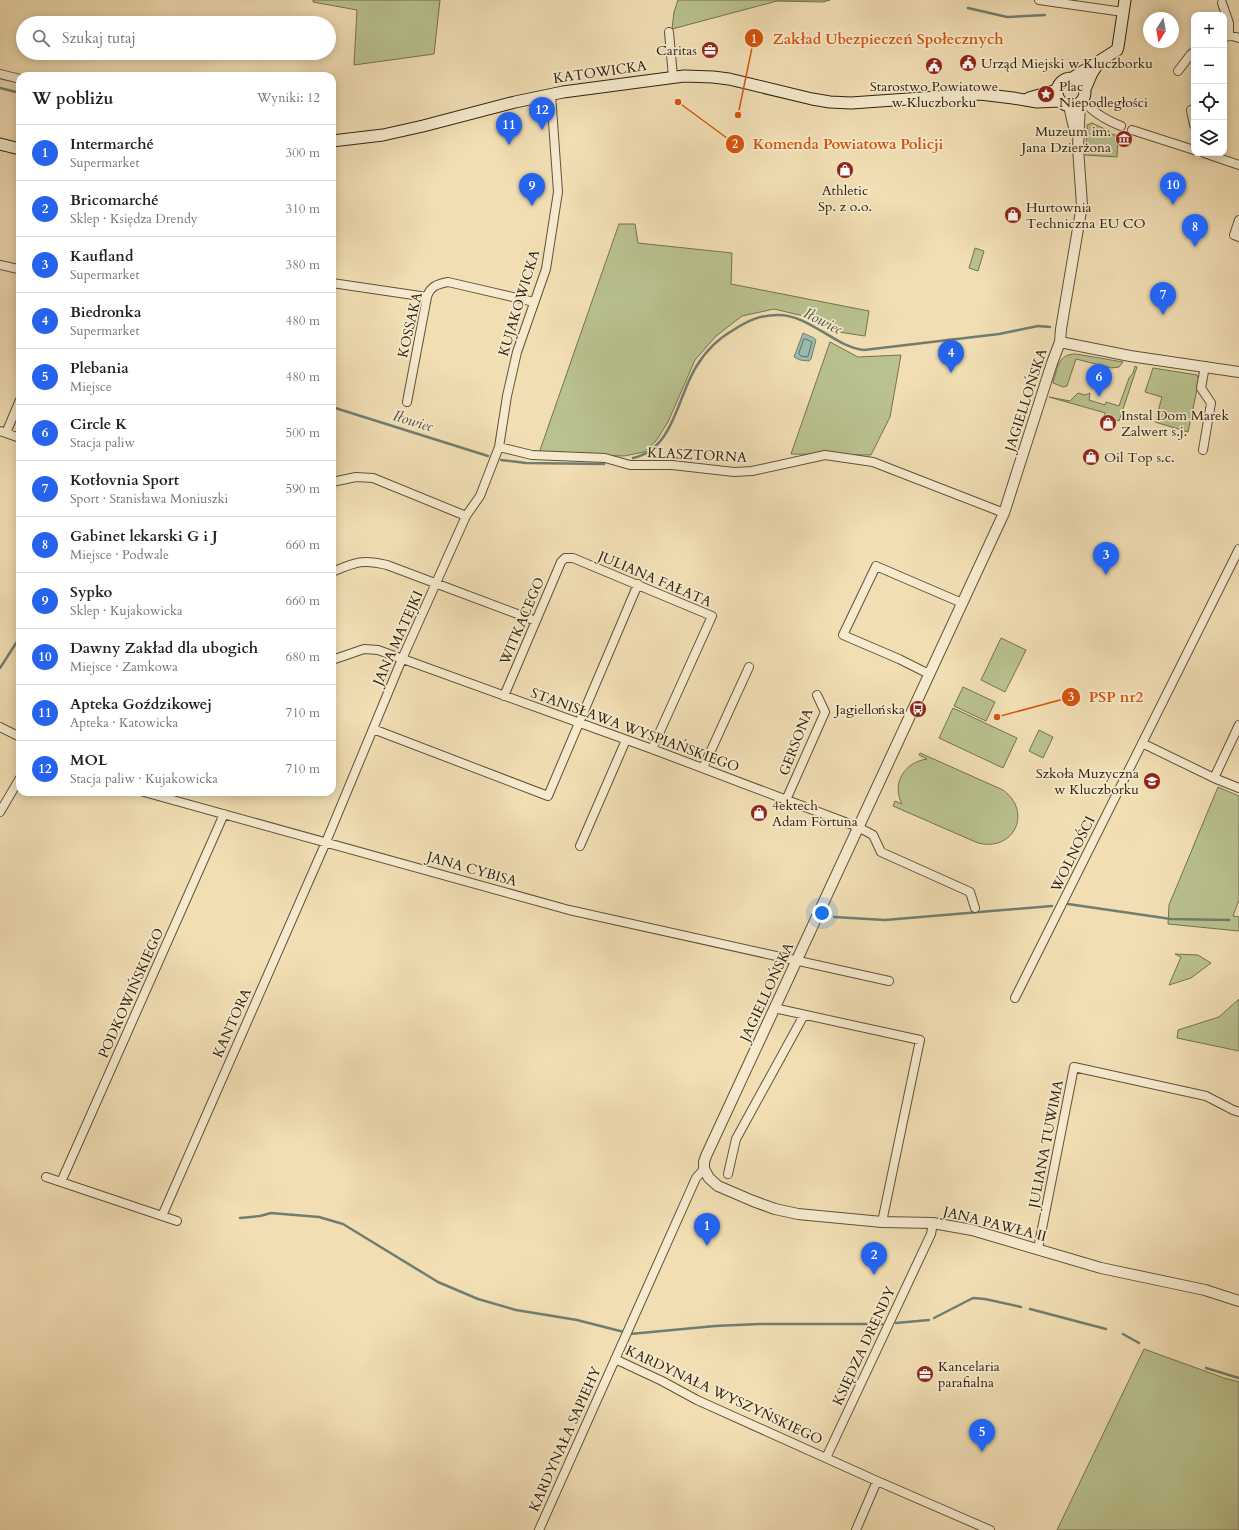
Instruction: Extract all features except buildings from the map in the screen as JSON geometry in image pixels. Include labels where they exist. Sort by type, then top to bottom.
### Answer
[{"type":"main road","points":[[1072,98],[1061,82],[1064,79],[1074,77],[1092,64],[1117,50],[1124,0]]},
{"type":"main road","points":[[1072,98],[1101,60]]},
{"type":"main road","name":"KATOWICKA","points":[[336,141],[383,135],[551,94],[673,77],[698,76],[729,79],[812,99],[851,103],[968,95],[994,95],[1022,99],[1072,98]]},
{"type":"main road","points":[[1072,98],[1081,81],[1074,77]]},
{"type":"main road","points":[[0,144],[16,148]]},
{"type":"street","points":[[1039,0],[1123,12]]},
{"type":"street","points":[[1222,3],[1225,12]]},
{"type":"street","points":[[1227,17],[1229,23],[1227,32]]},
{"type":"street","points":[[669,32],[673,77]]},
{"type":"street","points":[[1227,37],[1239,38]]},
{"type":"street","points":[[1178,71],[1191,54]]},
{"type":"street","points":[[0,74],[16,78]]},
{"type":"street","name":"KUJAKOWICKA","points":[[499,447],[507,396],[517,352],[546,269],[558,192],[551,94]]},
{"type":"street","points":[[1072,98],[1111,122],[1121,126]]},
{"type":"street","name":"JAGIELLOŃSKA","points":[[704,1170],[706,1156],[1004,513],[1060,342],[1082,205],[1078,141],[1072,98]]},
{"type":"street","points":[[1132,130],[1191,149]]},
{"type":"street","points":[[1213,156],[1239,165]]},
{"type":"street","points":[[1239,220],[1234,235],[1239,236]]},
{"type":"street","points":[[0,265],[16,269]]},
{"type":"street","name":"KOSSAKA","points":[[407,402],[427,297],[429,291],[437,284],[448,282],[534,302]]},
{"type":"street","points":[[336,284],[427,297]]},
{"type":"street","points":[[1060,342],[1130,356],[1239,372]]},
{"type":"street","points":[[1203,450],[1211,403],[1201,388],[1205,366]]},
{"type":"street","points":[[16,408],[3,432],[16,437]]},
{"type":"street","name":"KLASZTORNA","points":[[499,447],[532,455],[605,458],[630,465],[672,465],[734,472],[752,471],[825,455],[873,462],[1004,513]]},
{"type":"street","name":"JANA MATEJKI","points":[[326,842],[402,659],[466,516],[480,496],[499,447]]},
{"type":"street","points":[[336,481],[356,477],[373,478],[466,516]]},
{"type":"street","name":"WOLNOŚCI","points":[[1015,998],[1239,549]]},
{"type":"street","name":"JULIANA FAŁATA","points":[[565,558],[573,558],[712,616],[652,749]]},
{"type":"street","name":"WITKACEGO","points":[[504,696],[561,562],[565,558]]},
{"type":"street","points":[[336,570],[355,563],[370,561],[387,565],[436,585],[536,621]]},
{"type":"street","points":[[929,674],[844,635],[876,566],[962,603]]},
{"type":"street","points":[[373,729],[548,796],[638,584]]},
{"type":"street","name":"STANISŁAWA WYSPIAŃSKIEGO","points":[[336,659],[364,649],[378,650],[652,749],[858,827]]},
{"type":"street","points":[[703,768],[749,667]]},
{"type":"street","name":"GERSONA","points":[[786,800],[825,712],[817,694]]},
{"type":"street","points":[[1214,778],[1239,725]]},
{"type":"street","points":[[0,727],[16,734]]},
{"type":"street","points":[[580,846],[626,740]]},
{"type":"street","points":[[1142,743],[1214,778],[1239,788]]},
{"type":"street","points":[[0,812],[16,785]]},
{"type":"street","name":"JANA CYBISA","points":[[159,796],[569,910],[796,962],[889,981]]},
{"type":"street","name":"PODKOWIŃSKIEGO","points":[[61,1182],[224,814]]},
{"type":"street","points":[[858,827],[873,834],[881,852],[970,892],[976,908]]},
{"type":"street","name":"KANTORA","points":[[162,1216],[326,842]]},
{"type":"street","points":[[774,1008],[920,1040],[882,1222]]},
{"type":"street","points":[[728,1174],[736,1140],[804,1015]]},
{"type":"street","name":"JULIANA TUWIMA","points":[[1038,1249],[1074,1067],[1206,1096],[1239,1112]]},
{"type":"street","name":"JANA PAWŁA II","points":[[704,1170],[709,1178],[718,1186],[775,1209],[798,1214],[882,1222],[933,1223],[972,1230],[1102,1268],[1205,1290],[1239,1301]]},
{"type":"street","name":"KARDYNAŁA WYSZYŃSKIEGO","points":[[704,1170],[696,1178],[615,1359],[662,1381],[697,1400],[990,1530]]},
{"type":"street","points":[[46,1177],[177,1221]]},
{"type":"street","name":"KSIĘDZA DRENDY","points":[[826,1458],[931,1234],[933,1223]]},
{"type":"street","name":"KARDYNAŁA SAPIEHY","points":[[538,1530],[615,1359]]},
{"type":"street","points":[[856,1530],[877,1481]]},
{"type":"green space","points":[[313,0],[440,0],[434,54],[354,65],[357,10],[313,2]]},
{"type":"green space","points":[[678,0],[830,0],[823,2],[777,1],[672,29],[674,12]]},
{"type":"green space","points":[[1092,123],[1109,131],[1109,133],[1118,136],[1117,157],[1085,155],[1087,125]]},
{"type":"green space","points":[[619,224],[635,224],[638,243],[732,253],[731,284],[869,311],[865,336],[839,332],[808,317],[774,309],[742,316],[716,336],[695,360],[668,422],[656,441],[644,452],[624,456],[539,453]]},
{"type":"green space","points":[[975,248],[984,251],[978,271],[969,268]]},
{"type":"green space","points":[[830,342],[858,357],[901,355],[890,417],[871,455],[791,454]]},
{"type":"green space","points":[[1076,354],[1123,362],[1119,367],[1111,368],[1076,359],[1067,386],[1063,387],[1053,383],[1062,359],[1066,356]]},
{"type":"green space","points":[[1135,366],[1137,367],[1119,421],[1104,416],[1105,413],[1049,397],[1070,401],[1078,393],[1085,395],[1090,393],[1089,400],[1105,405],[1106,402],[1119,406]]},
{"type":"green space","points":[[1153,368],[1197,375],[1199,380],[1188,432],[1155,422],[1162,397],[1145,392]]},
{"type":"green space","points":[[1001,638],[1026,650],[1005,692],[981,680]]},
{"type":"green space","points":[[963,687],[995,702],[986,721],[954,706]]},
{"type":"green space","points":[[953,708],[1017,738],[1003,768],[939,738]]},
{"type":"green space","points":[[1039,730],[1053,737],[1043,758],[1029,751]]},
{"type":"green space","points":[[920,753],[1003,790],[1012,799],[1017,809],[1018,819],[1010,836],[1001,842],[991,844],[978,843],[893,806],[895,801],[902,804],[898,789],[899,781],[902,775],[912,764],[927,759],[919,755]]},
{"type":"green space","points":[[1218,787],[1239,796],[1239,900],[1233,916],[1239,917],[1239,931],[1168,924],[1169,905]]},
{"type":"green space","points":[[1175,954],[1198,955],[1211,963],[1191,978],[1169,985],[1181,957]]},
{"type":"green space","points":[[1239,999],[1239,1051],[1177,1038],[1178,1030],[1219,1017]]},
{"type":"green space","points":[[1144,1349],[1239,1382],[1239,1530],[1057,1530]]},
{"type":"water","points":[[803,333],[816,340],[811,359],[809,361],[800,360],[794,357]]},
{"type":"waterway","points":[[968,8],[1007,17],[1045,15]]},
{"type":"waterway","points":[[0,88],[16,92]]},
{"type":"waterway","name":"Iłowiec","points":[[633,458],[647,453],[666,433],[696,367],[709,350],[718,340],[745,323],[755,319],[772,315],[790,316],[811,325],[842,343],[864,350],[999,334],[1038,326],[1050,327]]},
{"type":"waterway","name":"Iłowiec","points":[[336,408],[488,456]]},
{"type":"waterway","name":"Iłowiec","points":[[501,460],[526,463],[604,464]]},
{"type":"waterway","name":"Iłowiec","points":[[0,668],[16,643]]},
{"type":"waterway","points":[[1068,904],[1171,919],[1229,920]]},
{"type":"waterway","points":[[834,917],[885,920],[1052,906]]},
{"type":"waterway","points":[[240,1218],[260,1216],[271,1213],[319,1217],[343,1224],[438,1282],[478,1299],[516,1310],[577,1320],[624,1332]]},
{"type":"waterway","points":[[934,1318],[973,1298],[985,1299],[1021,1307]]},
{"type":"waterway","points":[[1030,1309],[1106,1329]]},
{"type":"waterway","points":[[896,1323],[929,1320]]},
{"type":"waterway","points":[[630,1334],[715,1326],[759,1324],[882,1324]]},
{"type":"waterway","points":[[1123,1334],[1139,1343]]},
{"type":"waterway","points":[[1206,1368],[1239,1378]]},
{"type":"place","name":"Caritas","points":[[710,50]]},
{"type":"place","name":"Urząd Miejski w Kluczborku","points":[[968,63]]},
{"type":"place","name":"Starostwo Powiatowe w Kluczborku","points":[[934,66]]},
{"type":"place","name":"Plac Niepodległości","points":[[1046,94]]},
{"type":"place","name":"Komenda Powiatowa Policji","points":[[678,102]]},
{"type":"place","name":"Zakład Ubezpieczeń Społecznych","points":[[738,115]]},
{"type":"place","name":"MOL","points":[[542,130]]},
{"type":"place","name":"Muzeum im. Jana Dzierżona","points":[[1124,139]]},
{"type":"place","name":"Apteka Goździkowej","points":[[509,145]]},
{"type":"place","name":"Athletic Sp. z o.o.","points":[[845,170]]},
{"type":"place","name":"Dawny Zakład dla ubogich","points":[[1173,205]]},
{"type":"place","name":"Sypko","points":[[532,206]]},
{"type":"place","name":"Hurtownia Techniczna EU CO","points":[[1013,215]]},
{"type":"place","name":"Gabinet lekarski G i J","points":[[1195,247]]},
{"type":"place","name":"Kotłovnia Sport","points":[[1163,315]]},
{"type":"place","name":"Biedronka","points":[[951,373]]},
{"type":"place","name":"Circle K","points":[[1099,397]]},
{"type":"place","name":"Instal Dom Marek Zalwert s.j.","points":[[1108,423]]},
{"type":"place","name":"Oil Top s.c.","points":[[1091,457]]},
{"type":"place","name":"Kaufland","points":[[1106,575]]},
{"type":"place","name":"Jagiellońska","points":[[918,709]]},
{"type":"place","name":"PSP nr2","points":[[997,717]]},
{"type":"place","name":"Szkoła Muzyczna w Kluczborku","points":[[1152,781]]},
{"type":"place","name":"4ektech Adam Fortuna","points":[[759,813]]},
{"type":"place","name":"Intermarché","points":[[707,1246]]},
{"type":"place","name":"Bricomarché","points":[[874,1275]]},
{"type":"place","name":"Kancelaria parafialna","points":[[925,1374]]},
{"type":"place","name":"Plebania","points":[[982,1452]]}]
